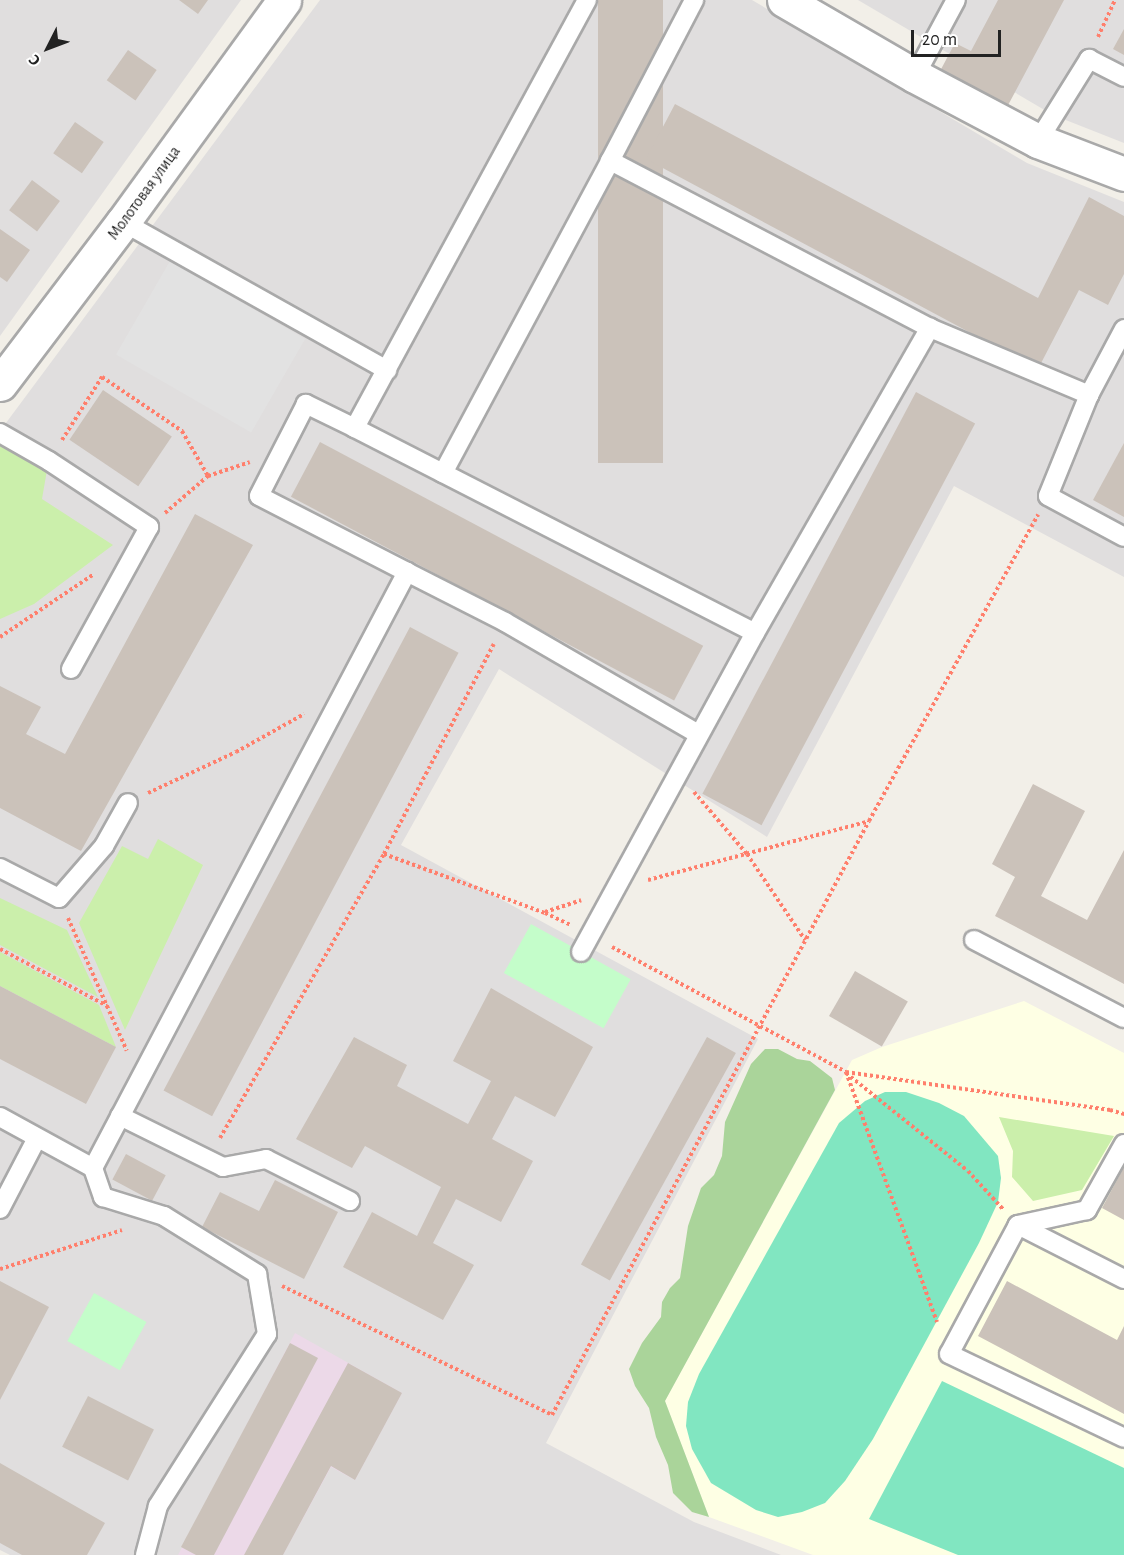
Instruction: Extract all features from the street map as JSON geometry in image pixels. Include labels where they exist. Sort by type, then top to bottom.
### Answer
[{"type":"street","name":"Молотовая улица","points":[[0,384],[123,222],[284,0]]},
{"type":"street","points":[[784,0],[915,76],[1038,141],[1124,174]]},
{"type":"lane","points":[[355,428],[587,0]]},
{"type":"lane","points":[[443,473],[694,0]]},
{"type":"lane","points":[[915,76],[956,0]]},
{"type":"lane","points":[[1038,141],[1089,59],[1124,77]]},
{"type":"lane","points":[[610,161],[930,328],[1089,395]]},
{"type":"lane","points":[[123,222],[387,370]]},
{"type":"lane","points":[[581,952],[698,734],[930,328]]},
{"type":"lane","points":[[1124,329],[1089,395],[1048,496],[1124,537]]},
{"type":"lane","points":[[698,734],[506,622],[259,496],[306,404],[755,633]]},
{"type":"lane","points":[[0,433],[49,461],[149,527],[70,669]]},
{"type":"lane","points":[[93,1168],[407,572]]},
{"type":"lane","points":[[0,868],[59,897],[104,846],[128,803]]},
{"type":"lane","points":[[974,940],[1124,1018]]},
{"type":"lane","points":[[120,1116],[223,1167],[266,1159],[350,1201]]},
{"type":"lane","points":[[0,1117],[93,1168],[103,1197],[164,1216],[257,1274],[267,1334],[158,1506],[145,1555]]},
{"type":"lane","points":[[0,1209],[37,1138]]},
{"type":"lane","points":[[1124,1144],[1087,1210],[1018,1225],[949,1354],[1124,1438]]},
{"type":"lane","points":[[1018,1225],[1124,1279]]},
{"type":"path","points":[[1089,59],[1115,0]]},
{"type":"path","points":[[49,461],[102,377],[182,431],[208,476]]},
{"type":"path","points":[[149,527],[208,476],[282,450]]},
{"type":"path","points":[[257,1274],[552,1415],[869,821],[1048,496]]},
{"type":"path","points":[[0,637],[102,568]]},
{"type":"path","points":[[207,1160],[384,854],[506,622]]},
{"type":"path","points":[[128,803],[236,752],[344,692]]},
{"type":"path","points":[[678,773],[747,854],[805,940]]},
{"type":"path","points":[[545,913],[616,889],[869,821]]},
{"type":"path","points":[[384,854],[545,913],[591,935],[846,1072],[968,1171],[1018,1225]]},
{"type":"path","points":[[59,897],[140,1079]]},
{"type":"path","points":[[0,949],[108,1007]]},
{"type":"path","points":[[846,1072],[1110,1110],[1124,1114]]},
{"type":"path","points":[[846,1072],[949,1354]]},
{"type":"path","points":[[0,1269],[164,1216]]},
{"type":"shaded area","points":[[0,0],[241,0],[0,336]]},
{"type":"shaded area","points":[[320,0],[752,0],[1027,163],[1124,202],[1124,577],[954,486],[767,837],[499,669],[401,845],[758,1039],[546,1443],[694,1522],[781,1555],[10,1555],[0,1550],[0,431]]},
{"type":"shaded area","points":[[858,0],[1124,0],[1124,143],[1053,115]]},
{"type":"shaded area","points":[[170,261],[305,339],[251,433],[116,355]]},
{"type":"shaded area","points":[[1024,1001],[1124,1053],[1124,1555],[813,1555],[709,1517],[665,1401],[852,1060],[882,1047]]},
{"type":"shaded area","points":[[295,1333],[402,1393],[355,1480],[331,1467],[283,1555],[178,1555]]},
{"type":"green space","points":[[0,440],[47,470],[42,499],[113,545],[34,604],[0,619]]},
{"type":"green space","points":[[158,839],[203,865],[125,1030],[79,923],[122,846],[148,859]]},
{"type":"green space","points":[[0,898],[67,930],[98,997],[0,945]]},
{"type":"green space","points":[[531,924],[631,979],[604,1028],[504,973]]},
{"type":"green space","points":[[0,952],[99,1005],[116,1047],[0,986]]},
{"type":"green space","points":[[765,1049],[778,1049],[797,1059],[810,1061],[832,1078],[835,1090],[665,1401],[709,1517],[692,1512],[673,1493],[668,1465],[656,1437],[649,1408],[635,1386],[629,1369],[642,1343],[661,1317],[662,1302],[670,1288],[680,1278],[688,1226],[701,1188],[714,1175],[722,1156],[725,1122],[751,1064]]},
{"type":"green space","points":[[885,1092],[906,1092],[939,1103],[964,1116],[998,1156],[1001,1178],[998,1202],[979,1243],[873,1439],[845,1481],[825,1503],[802,1512],[778,1517],[756,1510],[711,1483],[692,1449],[686,1426],[688,1402],[699,1374],[839,1123],[865,1101]]},
{"type":"green space","points":[[999,1117],[1114,1136],[1082,1190],[1033,1201],[1012,1177],[1013,1151]]},
{"type":"green space","points":[[94,1293],[146,1322],[120,1370],[67,1341]]},
{"type":"green space","points":[[942,1381],[1124,1468],[1124,1555],[958,1555],[869,1519]]},
{"type":"building","points":[[179,0],[208,0],[198,14]]},
{"type":"building","points":[[598,0],[663,0],[663,463],[598,463]]},
{"type":"building","points":[[998,0],[1064,0],[1006,109],[939,73],[955,43],[971,51]]},
{"type":"building","points":[[1124,29],[1124,55],[1113,49]]},
{"type":"building","points":[[128,50],[157,70],[135,100],[107,80]]},
{"type":"building","points":[[675,104],[1038,298],[1089,197],[1124,216],[1124,274],[1108,305],[1079,290],[1038,369],[646,159]]},
{"type":"building","points":[[75,122],[104,142],[82,173],[53,153]]},
{"type":"building","points":[[32,180],[60,201],[37,231],[9,210]]},
{"type":"building","points":[[0,229],[30,250],[7,282],[0,277]]},
{"type":"building","points":[[103,390],[172,436],[138,486],[69,440]]},
{"type":"building","points":[[916,392],[975,423],[762,825],[702,794]]},
{"type":"building","points":[[320,442],[703,646],[674,700],[291,497]]},
{"type":"building","points":[[1124,443],[1124,517],[1093,500]]},
{"type":"building","points":[[195,514],[253,545],[81,851],[0,808],[0,686],[41,707],[26,734],[65,754]]},
{"type":"building","points":[[410,627],[459,653],[212,1116],[164,1091]]},
{"type":"building","points":[[1033,784],[1085,811],[1041,896],[1087,920],[1124,850],[1124,984],[995,916],[1015,877],[992,864]]},
{"type":"building","points":[[855,971],[908,1001],[882,1047],[829,1016]]},
{"type":"building","points":[[0,986],[116,1047],[86,1104],[0,1059]]},
{"type":"building","points":[[491,988],[593,1047],[555,1117],[515,1096],[492,1139],[533,1161],[501,1222],[456,1199],[433,1243],[474,1265],[443,1320],[343,1267],[372,1212],[417,1236],[441,1187],[365,1146],[352,1168],[296,1139],[354,1037],[407,1065],[397,1086],[468,1124],[491,1081],[453,1061]]},
{"type":"building","points":[[707,1037],[736,1053],[610,1280],[581,1264]]},
{"type":"building","points":[[126,1154],[166,1175],[152,1201],[112,1180]]},
{"type":"building","points":[[1124,1167],[1124,1220],[1102,1208]]},
{"type":"building","points":[[275,1180],[338,1212],[304,1279],[202,1227],[220,1192],[259,1211]]},
{"type":"building","points":[[0,1281],[49,1307],[0,1400]]},
{"type":"building","points":[[1007,1281],[1117,1340],[1124,1326],[1124,1414],[978,1336]]},
{"type":"building","points":[[290,1343],[318,1358],[214,1555],[196,1555],[181,1547]]},
{"type":"building","points":[[348,1363],[402,1393],[355,1480],[331,1466],[283,1555],[244,1555]]},
{"type":"building","points":[[88,1396],[154,1430],[128,1480],[62,1447]]},
{"type":"building","points":[[0,1463],[105,1523],[87,1555],[22,1555],[0,1543]]}]
